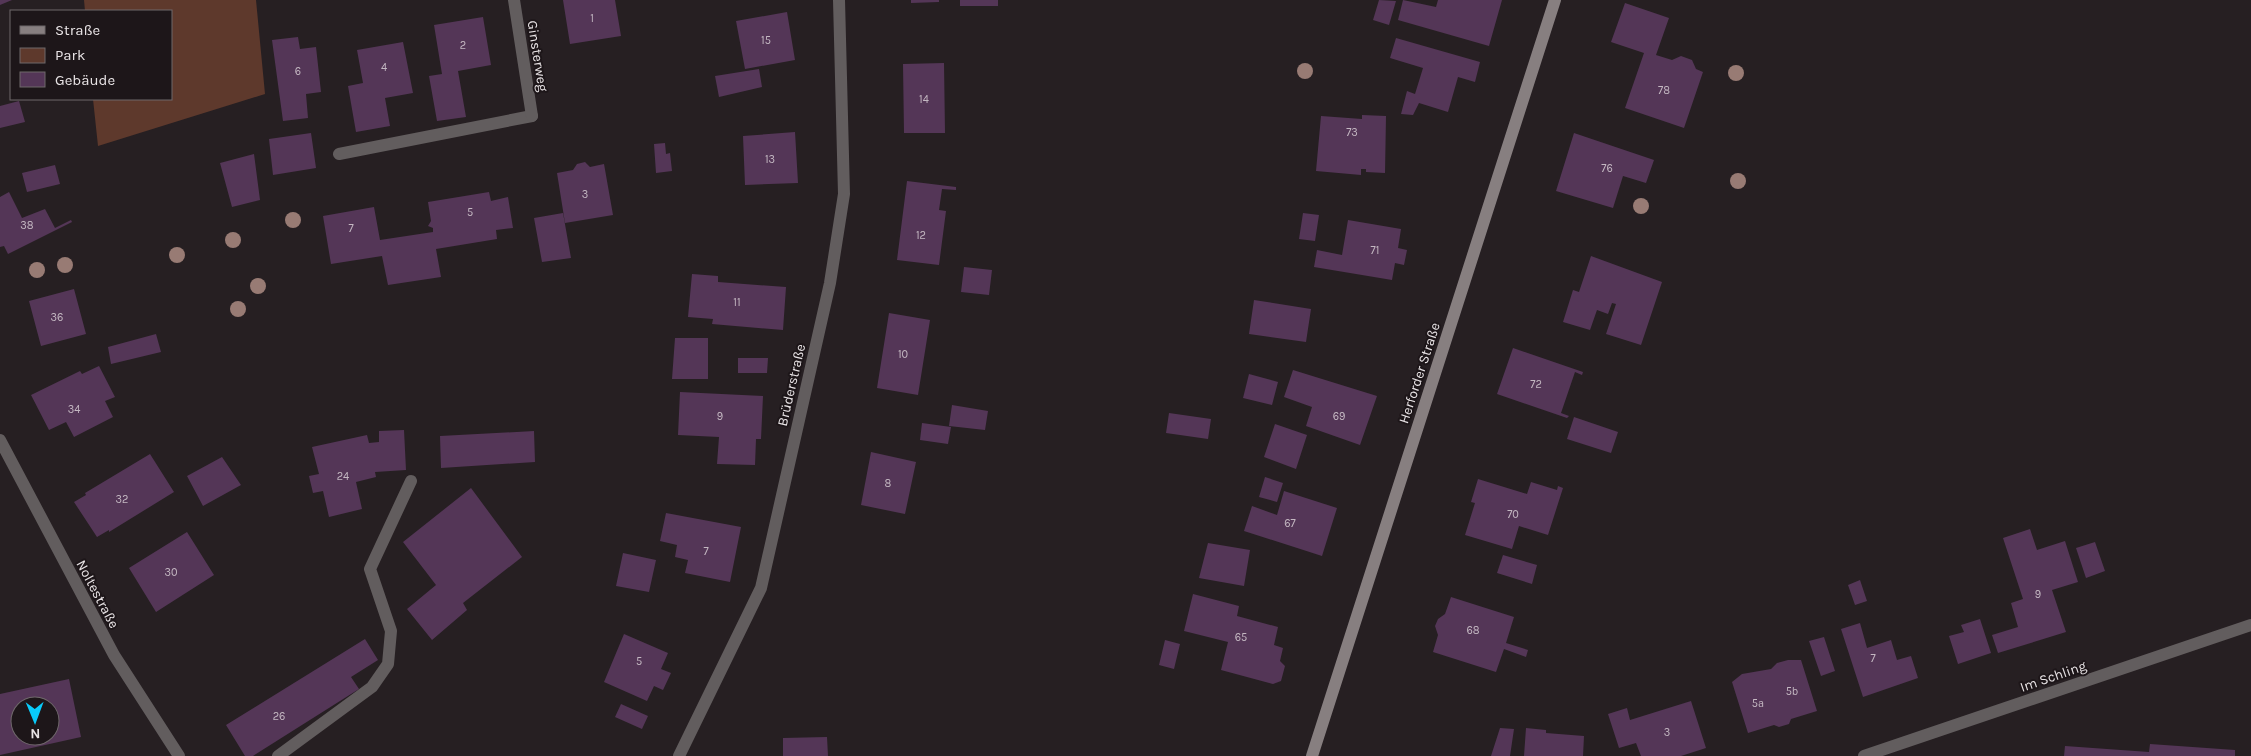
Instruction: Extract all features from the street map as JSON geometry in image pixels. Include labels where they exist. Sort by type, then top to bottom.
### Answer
[{"type":"main road","name":"Herforder Straße","points":[[1312,756],[1555,0]]},
{"type":"street","name":"Ginsterweg","points":[[339,154],[532,116],[514,0]]},
{"type":"street","name":"Brüderstraße","points":[[679,756],[761,588],[830,283],[844,194],[839,0]]},
{"type":"street","name":"Noltestraße","points":[[0,440],[114,655],[179,756]]},
{"type":"street","points":[[278,756],[372,687],[388,664],[392,630],[370,569],[411,481]]},
{"type":"street","name":"Im Schling","points":[[1865,756],[2251,625]]},
{"type":"green space","points":[[84,0],[256,0],[265,94],[98,146],[93,100],[172,100],[172,10],[85,10]]},
{"type":"building","points":[[0,0],[12,0],[0,5]]},
{"type":"building","points":[[563,0],[615,0],[621,36],[570,44]]},
{"type":"building","points":[[911,0],[939,0],[939,2],[911,3]]},
{"type":"building","points":[[960,0],[998,0],[998,6],[960,6]]},
{"type":"building","points":[[1379,0],[1396,1],[1389,25],[1373,20]]},
{"type":"building","points":[[1403,0],[1436,7],[1438,0],[1502,0],[1489,46],[1398,20]]},
{"type":"building","points":[[1625,3],[1669,18],[1656,55],[1672,60],[1681,56],[1692,60],[1696,69],[1703,72],[1684,128],[1625,108],[1644,53],[1611,42]]},
{"type":"building","points":[[787,12],[795,60],[745,69],[736,21]]},
{"type":"building","points":[[483,17],[491,65],[458,71],[466,117],[437,121],[429,76],[442,74],[434,25]]},
{"type":"building","points":[[298,37],[300,49],[316,47],[321,92],[306,94],[308,118],[283,121],[272,40]]},
{"type":"building","points":[[1396,38],[1480,62],[1475,82],[1458,77],[1448,112],[1419,103],[1413,115],[1401,114],[1407,91],[1415,94],[1423,68],[1390,58]]},
{"type":"building","points":[[403,42],[413,93],[385,98],[390,126],[356,132],[348,86],[363,83],[357,50]]},
{"type":"building","points":[[944,63],[945,133],[904,133],[903,64]]},
{"type":"building","points":[[759,69],[762,87],[719,97],[715,76]]},
{"type":"building","points":[[19,101],[25,122],[0,128],[0,106]]},
{"type":"building","points":[[1362,115],[1386,116],[1385,173],[1366,172],[1366,169],[1361,169],[1361,175],[1316,171],[1321,116],[1362,119]]},
{"type":"building","points":[[795,132],[798,183],[745,185],[743,136]]},
{"type":"building","points":[[311,133],[316,168],[273,175],[269,139]]},
{"type":"building","points":[[1574,133],[1654,160],[1646,183],[1623,176],[1613,208],[1556,191]]},
{"type":"building","points":[[665,143],[666,154],[670,153],[672,171],[656,173],[654,144]]},
{"type":"building","points":[[254,154],[260,200],[232,207],[220,163]]},
{"type":"building","points":[[585,162],[590,167],[604,164],[613,215],[565,223],[557,173],[573,170],[577,164]]},
{"type":"building","points":[[55,165],[60,184],[27,192],[22,173]]},
{"type":"building","points":[[907,181],[956,187],[956,190],[942,189],[939,210],[946,211],[939,265],[897,260]]},
{"type":"building","points":[[9,192],[22,218],[45,209],[55,228],[71,220],[72,222],[8,254],[4,246],[0,247],[0,197]]},
{"type":"building","points":[[489,192],[491,201],[508,197],[513,228],[496,230],[497,239],[436,249],[441,277],[388,285],[382,256],[331,264],[323,216],[374,207],[380,240],[433,232],[433,228],[428,226],[431,221],[428,202]]},
{"type":"building","points":[[563,213],[571,258],[542,262],[534,218]]},
{"type":"building","points":[[1303,213],[1319,215],[1315,241],[1299,239]]},
{"type":"building","points":[[1348,220],[1401,229],[1398,248],[1407,250],[1404,265],[1395,263],[1392,280],[1314,267],[1317,250],[1342,255]]},
{"type":"building","points":[[1591,256],[1662,282],[1641,345],[1606,334],[1616,304],[1612,303],[1608,314],[1597,310],[1590,330],[1563,322],[1573,290],[1579,292]]},
{"type":"building","points":[[964,267],[992,270],[989,295],[961,292]]},
{"type":"building","points":[[692,274],[718,276],[718,282],[786,287],[783,330],[712,324],[713,319],[688,317]]},
{"type":"building","points":[[74,289],[86,334],[41,346],[29,301]]},
{"type":"building","points":[[1254,300],[1311,309],[1306,342],[1249,334]]},
{"type":"building","points":[[889,313],[930,320],[918,395],[877,388]]},
{"type":"building","points":[[156,334],[161,352],[111,364],[108,347]]},
{"type":"building","points":[[675,338],[708,338],[708,379],[672,379]]},
{"type":"building","points":[[1513,348],[1583,372],[1582,375],[1575,372],[1561,413],[1569,416],[1567,418],[1497,394]]},
{"type":"building","points":[[738,358],[768,358],[767,373],[738,373]]},
{"type":"building","points":[[99,366],[115,397],[105,401],[113,417],[74,437],[66,422],[49,430],[31,395],[80,371],[82,374]]},
{"type":"building","points":[[1293,370],[1377,396],[1360,445],[1306,426],[1312,407],[1284,397]]},
{"type":"building","points":[[1249,374],[1278,382],[1272,405],[1243,398]]},
{"type":"building","points":[[680,392],[763,396],[761,439],[756,439],[755,465],[717,464],[719,437],[678,435]]},
{"type":"building","points":[[952,405],[988,411],[985,430],[949,426]]},
{"type":"building","points":[[1169,413],[1211,419],[1208,439],[1166,433]]},
{"type":"building","points":[[1574,417],[1618,432],[1611,453],[1567,439]]},
{"type":"building","points":[[922,423],[951,427],[948,444],[920,440]]},
{"type":"building","points":[[1275,424],[1307,435],[1296,469],[1264,457]]},
{"type":"building","points":[[404,430],[406,470],[375,472],[376,477],[356,482],[362,509],[329,517],[323,491],[313,493],[309,476],[319,474],[312,447],[367,435],[369,443],[379,442],[379,431]]},
{"type":"building","points":[[534,431],[535,462],[441,468],[440,436]]},
{"type":"building","points":[[871,452],[916,462],[905,514],[861,505]]},
{"type":"building","points":[[150,454],[174,492],[109,532],[109,530],[97,537],[74,502],[86,495],[85,493]]},
{"type":"building","points":[[222,457],[241,485],[203,506],[187,476]]},
{"type":"building","points":[[1265,477],[1283,483],[1277,502],[1259,497]]},
{"type":"building","points":[[1478,479],[1527,494],[1531,482],[1557,490],[1558,486],[1563,488],[1548,535],[1519,526],[1512,549],[1465,535],[1475,503],[1471,502]]},
{"type":"building","points":[[471,488],[522,557],[463,603],[467,610],[432,640],[407,609],[436,585],[403,542]]},
{"type":"building","points":[[1284,491],[1337,508],[1322,556],[1244,531],[1252,506],[1277,515]]},
{"type":"building","points":[[666,513],[741,527],[730,582],[685,573],[688,560],[675,557],[677,545],[660,541]]},
{"type":"building","points":[[2030,529],[2037,550],[2065,541],[2078,582],[2052,590],[2066,632],[1998,653],[1992,635],[2018,627],[2011,603],[2023,599],[2003,538]]},
{"type":"building","points":[[187,532],[214,575],[156,612],[129,568]]},
{"type":"building","points":[[2095,542],[2105,571],[2086,578],[2076,548]]},
{"type":"building","points":[[1208,543],[1250,550],[1244,586],[1199,578]]},
{"type":"building","points":[[623,553],[656,560],[649,592],[616,586]]},
{"type":"building","points":[[1503,555],[1537,565],[1532,584],[1497,573]]},
{"type":"building","points":[[1860,580],[1867,601],[1855,605],[1848,585]]},
{"type":"building","points":[[1193,594],[1239,606],[1237,616],[1278,627],[1274,645],[1283,648],[1280,661],[1285,666],[1281,681],[1273,684],[1221,670],[1228,642],[1184,631]]},
{"type":"building","points":[[1451,597],[1514,617],[1506,643],[1528,650],[1526,657],[1504,649],[1496,672],[1433,652],[1438,635],[1435,626],[1438,619],[1445,614]]},
{"type":"building","points":[[1980,619],[1991,653],[1958,664],[1949,636],[1964,632],[1961,625]]},
{"type":"building","points":[[1860,623],[1867,648],[1891,640],[1897,660],[1911,656],[1918,678],[1863,697],[1841,629]]},
{"type":"building","points":[[624,634],[668,653],[661,669],[671,673],[663,690],[654,686],[647,701],[604,682]]},
{"type":"building","points":[[1824,637],[1835,671],[1821,676],[1809,641]]},
{"type":"building","points":[[365,639],[378,660],[351,677],[359,689],[253,756],[245,756],[226,725]]},
{"type":"building","points":[[1165,640],[1180,644],[1174,669],[1159,665]]},
{"type":"building","points":[[1788,660],[1801,660],[1817,711],[1791,719],[1789,724],[1779,727],[1774,725],[1748,733],[1732,682],[1742,674],[1771,669],[1777,663]]},
{"type":"building","points":[[69,679],[81,737],[60,742],[60,696],[10,696],[10,746],[40,746],[0,755],[0,694]]},
{"type":"building","points":[[1691,701],[1706,748],[1681,756],[1641,756],[1636,743],[1619,748],[1608,714],[1627,708],[1630,720]]},
{"type":"building","points":[[621,704],[648,716],[642,729],[615,717]]},
{"type":"building","points":[[1500,728],[1514,729],[1510,756],[1491,756]]},
{"type":"building","points":[[1526,728],[1546,730],[1546,733],[1584,736],[1583,756],[1524,756]]},
{"type":"building","points":[[827,737],[828,756],[783,756],[783,738]]},
{"type":"building","points":[[2150,744],[2235,750],[2235,756],[2064,756],[2065,746],[2149,752]]}]
